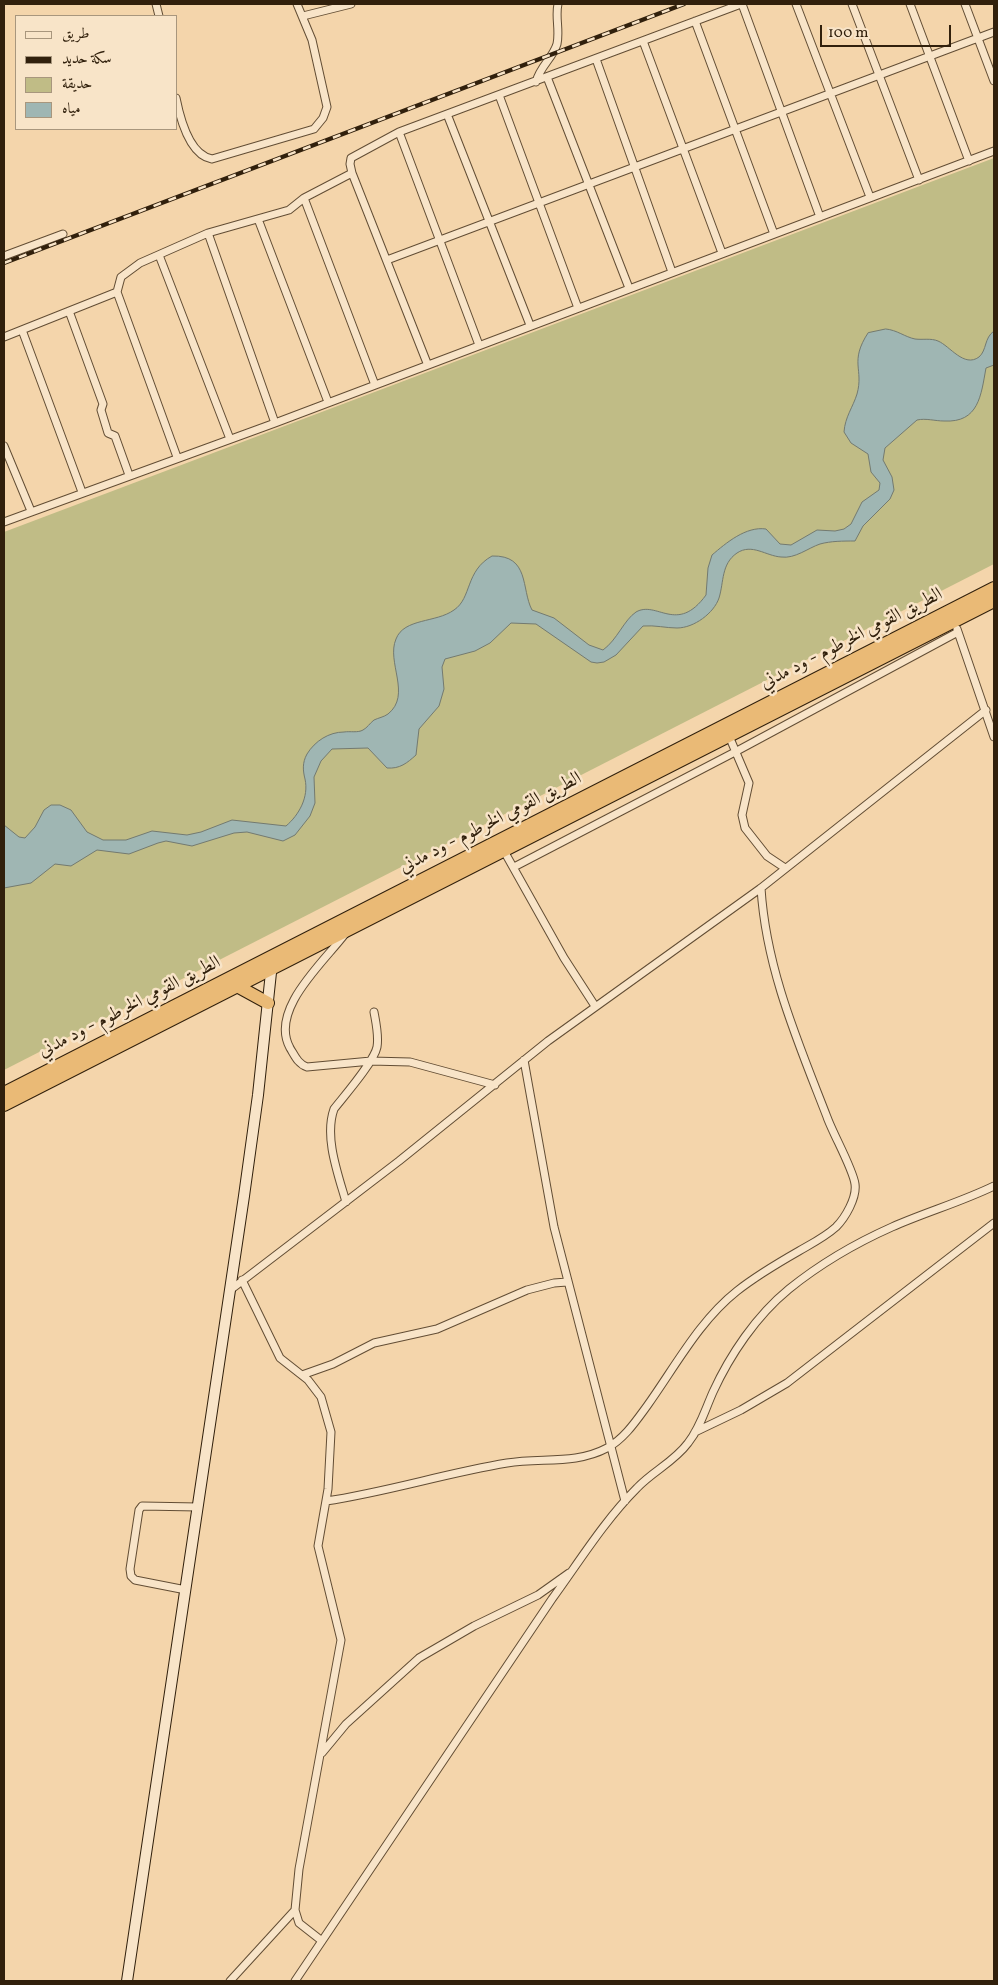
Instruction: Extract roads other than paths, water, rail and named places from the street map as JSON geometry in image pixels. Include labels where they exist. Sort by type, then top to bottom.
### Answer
[{"type":"highway","name":"الطريق القومي الخرطوم - ود مدني","points":[[4,1093],[272,956],[954,622],[994,588]]},
{"type":"highway","name":"الطريق القومي الخرطوم - ود مدني","points":[[4,1105],[994,601]]},
{"type":"highway","points":[[237,986],[268,1003]]},
{"type":"street","points":[[178,106],[195,148],[205,158],[212,159],[314,129],[323,118],[327,107],[312,40],[297,4]]},
{"type":"street","points":[[303,16],[351,4]]},
{"type":"street","points":[[536,82],[538,73],[554,52],[557,44],[558,4]]},
{"type":"street","points":[[427,363],[352,173],[351,158],[356,153],[399,132],[695,21],[741,4],[820,217]]},
{"type":"street","points":[[796,4],[870,197]]},
{"type":"street","points":[[852,4],[919,180]]},
{"type":"street","points":[[910,4],[969,160]]},
{"type":"street","points":[[965,4],[994,81]]},
{"type":"street","points":[[695,21],[733,129],[774,234]]},
{"type":"street","points":[[387,260],[994,32]]},
{"type":"street","points":[[643,41],[685,149],[722,254]]},
{"type":"street","points":[[596,59],[636,165],[672,272]]},
{"type":"street","points":[[547,77],[628,288]]},
{"type":"street","points":[[499,95],[578,308]]},
{"type":"street","points":[[447,114],[530,325]]},
{"type":"street","points":[[399,132],[479,345]]},
{"type":"street","points":[[4,522],[177,457],[275,423],[427,363],[994,151]]},
{"type":"street","points":[[177,457],[118,292],[121,277],[127,271],[208,233],[289,210],[304,198],[352,173]]},
{"type":"street","points":[[304,198],[375,385]]},
{"type":"street","points":[[258,219],[328,402]]},
{"type":"street","points":[[208,233],[275,423]]},
{"type":"street","points":[[4,256],[63,234]]},
{"type":"street","points":[[159,255],[230,439]]},
{"type":"street","points":[[4,337],[118,292]]},
{"type":"street","points":[[69,311],[103,404],[101,410],[108,433],[115,436],[129,475]]},
{"type":"street","points":[[22,330],[82,492]]},
{"type":"street","points":[[4,446],[31,511]]},
{"type":"street","points":[[514,867],[735,752],[954,622],[994,737]]},
{"type":"street","points":[[229,1291],[346,1202],[524,1060],[761,888],[986,710]]},
{"type":"street","points":[[729,736],[749,783],[742,815],[745,828],[767,856],[785,868]]},
{"type":"street","points":[[504,850],[564,958],[596,1006]]},
{"type":"street","points":[[326,1501],[376,1493],[445,1475],[511,1462],[571,1460],[609,1447],[624,1435],[638,1418],[690,1343],[724,1302],[750,1282],[834,1229],[841,1222],[855,1193],[852,1175],[833,1132],[791,1024],[766,938],[761,888]]},
{"type":"street","points":[[348,930],[294,998],[285,1020],[284,1031],[296,1059],[303,1066],[371,1061],[419,1063],[494,1085]]},
{"type":"street","points":[[127,1981],[258,1095],[272,956]]},
{"type":"street","points":[[346,1202],[334,1151],[331,1118],[334,1109],[371,1061],[377,1049],[378,1039],[374,1012]]},
{"type":"street","points":[[524,1060],[554,1227],[609,1447],[625,1501]]},
{"type":"street","points":[[295,1981],[575,1568],[638,1486],[680,1453],[696,1432],[728,1361],[763,1315],[787,1290],[818,1268],[855,1246],[893,1227],[994,1186]]},
{"type":"street","points":[[696,1432],[741,1410],[787,1383],[994,1223]]},
{"type":"street","points":[[242,1280],[280,1358],[302,1375],[321,1397],[331,1432],[326,1501],[318,1546],[342,1640],[304,1835],[295,1910],[299,1923],[322,1941]]},
{"type":"street","points":[[302,1375],[333,1364],[374,1343],[437,1329],[527,1290],[567,1282]]},
{"type":"street","points":[[186,1590],[135,1580],[131,1576],[130,1569],[139,1510],[142,1506],[198,1507]]},
{"type":"street","points":[[320,1756],[346,1724],[420,1658],[474,1626],[538,1595],[575,1568]]},
{"type":"street","points":[[230,1981],[295,1910]]},
{"type":"water","points":[[886,329],[915,339],[938,341],[957,355],[968,360],[973,360],[982,354],[989,337],[994,331],[994,365],[986,368],[980,397],[971,412],[965,417],[944,421],[917,420],[885,448],[883,460],[892,477],[894,490],[890,499],[863,526],[855,541],[824,543],[796,555],[786,557],[748,549],[743,550],[728,562],[719,598],[713,609],[703,619],[683,627],[643,626],[616,655],[604,662],[591,662],[536,624],[511,623],[490,643],[475,651],[445,659],[442,667],[444,689],[439,706],[419,729],[416,755],[406,763],[396,768],[387,768],[368,748],[332,749],[321,761],[314,777],[315,803],[310,816],[295,835],[283,841],[247,832],[234,833],[192,846],[166,841],[129,854],[97,850],[71,866],[55,864],[31,883],[4,888],[4,825],[19,837],[25,838],[35,827],[44,810],[51,805],[60,805],[71,810],[87,832],[103,840],[126,840],[152,831],[187,835],[201,832],[232,820],[286,826],[299,811],[304,799],[306,786],[303,770],[305,757],[310,749],[318,741],[328,736],[338,732],[361,731],[374,720],[388,714],[395,706],[398,698],[394,648],[400,632],[413,624],[447,614],[454,610],[464,599],[477,569],[492,556],[504,557],[513,561],[518,567],[532,610],[554,618],[589,645],[603,650],[636,612],[644,609],[677,615],[686,613],[696,607],[706,595],[708,568],[712,555],[744,533],[751,530],[766,529],[780,544],[791,545],[817,530],[835,531],[844,529],[851,524],[862,502],[879,490],[880,483],[871,472],[868,454],[851,443],[844,432],[847,417],[859,385],[858,358],[862,343],[868,333]]},
{"type":"railway","points":[[4,263],[684,4]]}]
